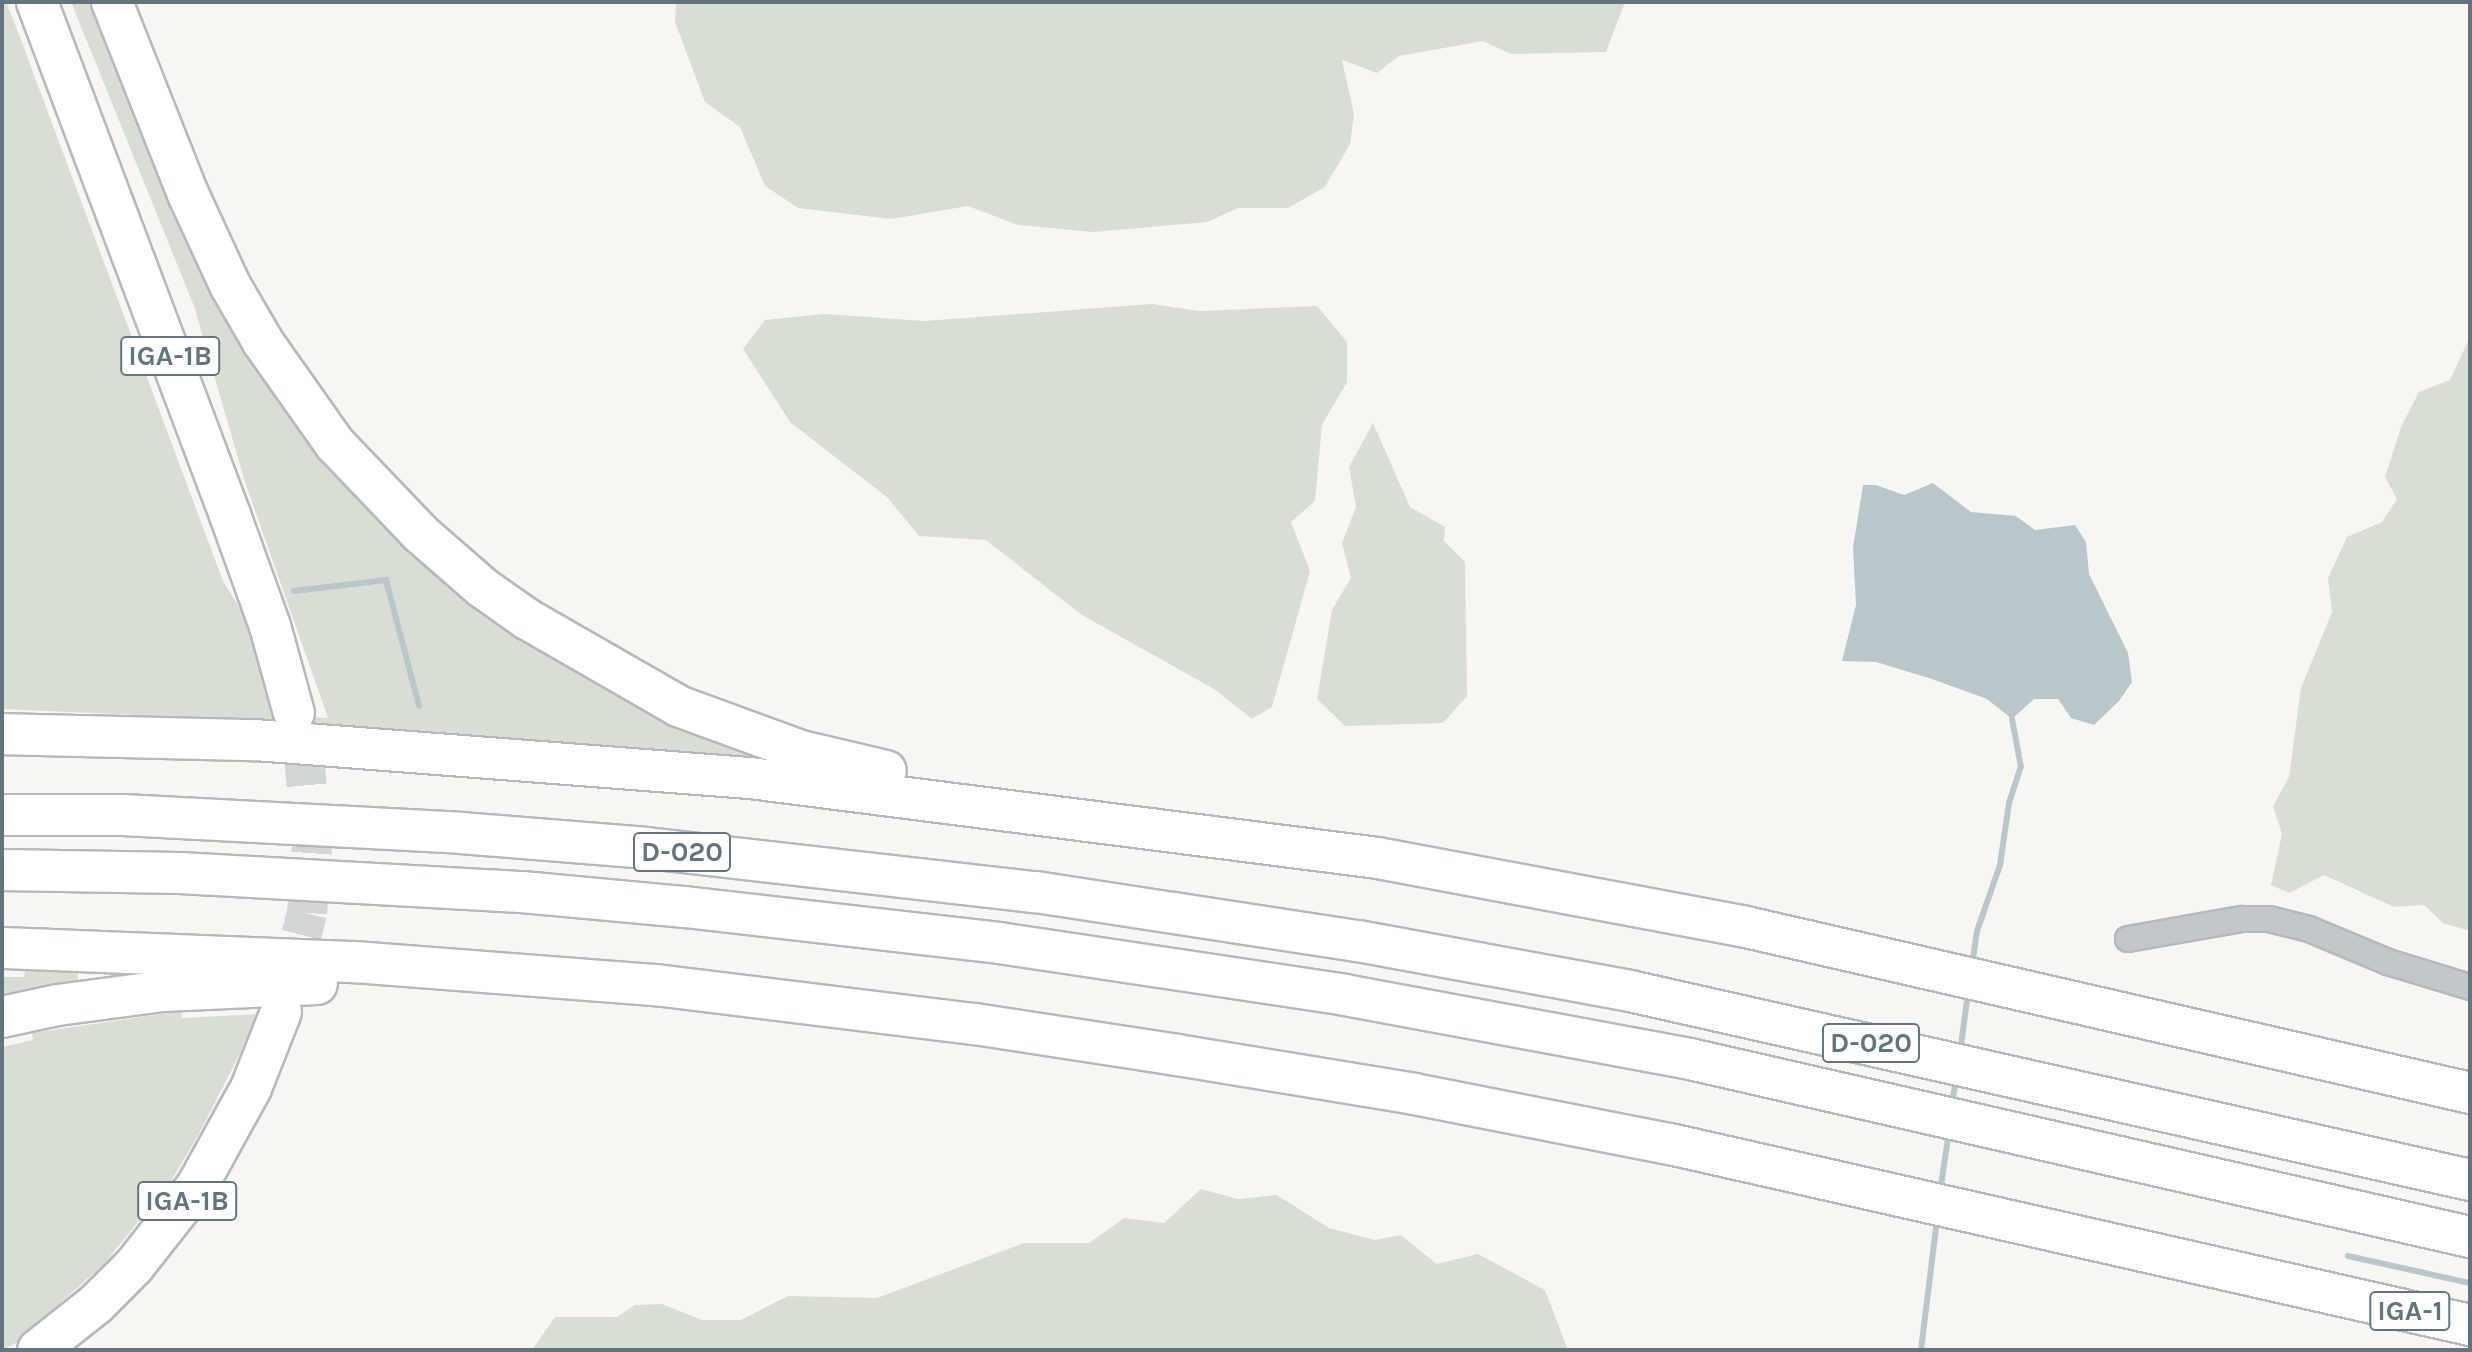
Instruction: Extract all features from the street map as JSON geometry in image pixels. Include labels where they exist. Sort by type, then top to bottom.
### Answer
[{"type":"highway","name":"IGA-1B","points":[[37,2],[230,515],[270,626],[294,713]]},
{"type":"highway","points":[[112,2],[206,236],[243,308],[296,392],[335,444],[421,534],[483,588],[527,619],[678,706],[801,751],[864,768],[1269,832],[1378,858],[1746,927],[2470,1093]]},
{"type":"highway","points":[[2,734],[286,741],[750,778],[1378,858]]},
{"type":"highway","name":"D-020","points":[[2,815],[223,820],[647,848],[1036,892],[1358,941],[1673,1000],[2470,1180]]},
{"type":"highway","name":"D-020","points":[[2,870],[346,880],[670,905],[999,943],[1345,995],[1690,1059],[2470,1237]]},
{"type":"highway","points":[[2,948],[355,962],[656,985],[781,1000]]},
{"type":"highway","points":[[2,1017],[150,993],[301,983],[582,999],[781,1000]]},
{"type":"highway","name":"IGA-1","points":[[781,1000],[975,1024],[1329,1079],[1756,1162],[2470,1325]]},
{"type":"highway","name":"IGA-1B","points":[[38,1350],[96,1304],[134,1266],[197,1186],[251,1088],[281,1012]]},
{"type":"street","points":[[2128,939],[2242,919],[2269,919],[2309,929],[2388,962],[2470,987]]},
{"type":"shaded area","points":[[2,2],[6,2],[15,24],[223,581],[245,616],[274,715],[328,718],[245,482],[194,306],[71,2],[92,2],[138,120],[390,528],[775,764],[184,717],[2,709]]},
{"type":"shaded area","points":[[676,2],[1625,2],[1606,52],[1511,54],[1483,41],[1399,56],[1377,73],[1342,60],[1354,114],[1350,144],[1325,187],[1288,208],[1238,208],[1207,222],[1093,232],[1018,225],[968,206],[891,219],[798,208],[765,186],[740,127],[705,102],[675,22]]},
{"type":"shaded area","points":[[1152,304],[1199,311],[1317,306],[1347,342],[1347,382],[1322,425],[1315,501],[1291,522],[1310,571],[1272,707],[1252,719],[1214,689],[1082,615],[986,540],[919,536],[888,498],[790,422],[743,349],[765,320],[824,314],[924,321]]},
{"type":"shaded area","points":[[2470,337],[2470,931],[2443,923],[2424,905],[2394,907],[2324,875],[2289,893],[2271,885],[2282,834],[2273,806],[2289,777],[2301,688],[2332,612],[2328,578],[2347,537],[2382,522],[2397,499],[2385,477],[2401,427],[2419,392],[2450,380]]},
{"type":"shaded area","points":[[1373,423],[1410,507],[1445,527],[1444,541],[1465,562],[1467,696],[1443,723],[1345,726],[1317,699],[1332,610],[1351,578],[1342,543],[1356,507],[1349,467]]},
{"type":"shaded area","points":[[1933,483],[1971,512],[2016,516],[2035,530],[2075,525],[2086,542],[2089,574],[2128,653],[2132,682],[2119,701],[2094,725],[2071,718],[2058,699],[2034,699],[2012,719],[1987,699],[1932,679],[1876,662],[1842,661],[1856,605],[1853,548],[1863,485],[1876,485],[1904,495]]},
{"type":"shaded area","points":[[25,970],[78,970],[78,990],[2,999],[2,977],[24,977]]},
{"type":"shaded area","points":[[181,1011],[182,1018],[260,1014],[200,1132],[171,1181],[104,1264],[38,1323],[42,1330],[2,1350],[2,1047],[33,1040],[32,1033]]},
{"type":"shaded area","points":[[1201,1189],[1238,1199],[1277,1195],[1329,1228],[1375,1240],[1401,1235],[1437,1264],[1478,1254],[1545,1290],[1568,1350],[532,1350],[555,1317],[617,1317],[635,1305],[662,1304],[702,1320],[741,1320],[788,1296],[877,1298],[1024,1243],[1089,1243],[1124,1218],[1164,1223]]},
{"type":"waterway","points":[[294,591],[386,580],[419,706]]},
{"type":"waterway","points":[[1972,966],[1977,931],[2000,865],[2009,803],[2021,767],[2012,719]]},
{"type":"waterway","points":[[1960,1053],[1968,993]]},
{"type":"waterway","points":[[1952,1104],[1956,1080]]},
{"type":"waterway","points":[[1940,1192],[1949,1131]]},
{"type":"waterway","points":[[1921,1350],[1937,1219]]},
{"type":"waterway","points":[[2348,1256],[2470,1283]]},
{"type":"tunnel","points":[[287,993],[307,913],[312,845],[304,756],[294,713]]}]
